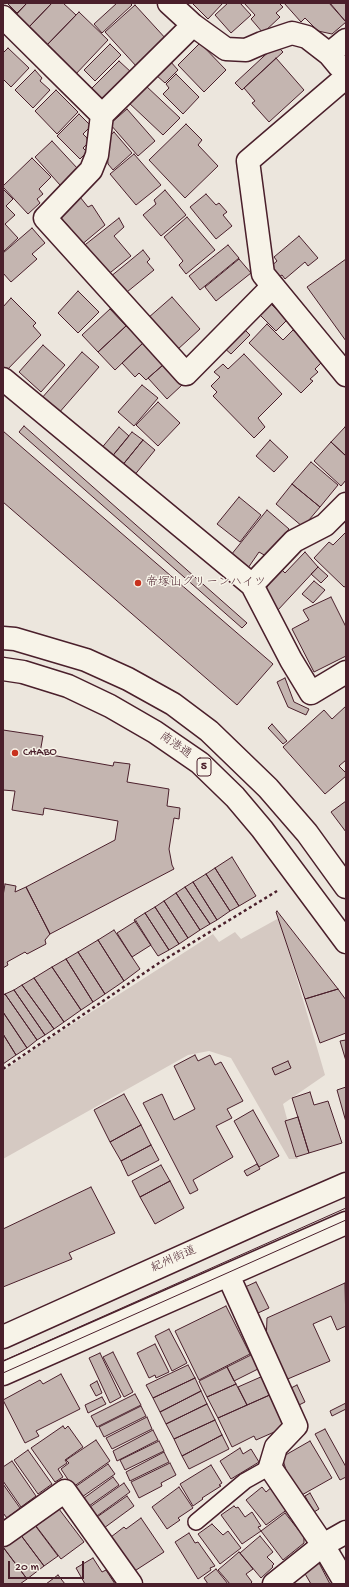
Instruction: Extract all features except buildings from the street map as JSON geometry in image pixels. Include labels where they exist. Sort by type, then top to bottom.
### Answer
[{"type":"street","points":[[169,3],[193,25],[226,49],[246,50],[292,33],[307,36],[329,54],[346,76],[248,161],[263,274],[346,375]]},
{"type":"street","points":[[3,17],[102,115]]},
{"type":"street","points":[[193,25],[102,115],[97,155],[91,170],[45,218],[186,374],[274,286]]},
{"type":"street","points":[[329,54],[346,40]]},
{"type":"street","points":[[3,379],[252,584],[291,660],[311,693],[346,672]]},
{"type":"street","points":[[252,584],[294,541],[325,525],[346,504]]},
{"type":"street","points":[[3,638],[15,639],[86,660],[128,679],[173,704],[209,731],[268,788],[307,833],[346,887]]},
{"type":"street","name":"南港通","points":[[3,669],[23,672],[68,686],[110,706],[155,732],[200,763],[235,797],[262,829],[346,942]]},
{"type":"street","name":"紀州街道","points":[[3,1337],[346,1184]]},
{"type":"street","points":[[3,1374],[346,1224]]},
{"type":"street","points":[[228,1275],[296,1426],[276,1447],[270,1467],[323,1544],[346,1584]]},
{"type":"street","points":[[3,1535],[65,1491],[131,1584]]},
{"type":"street","points":[[274,1584],[323,1544],[346,1532]]},
{"type":"lane","points":[[196,1522],[245,1481],[270,1467]]},
{"type":"path","points":[[3,1069],[160,963],[279,890]]},
{"type":"shaded area","points":[[279,918],[325,1075],[283,1104],[298,1159],[289,1159],[231,1058],[209,1051],[188,1055],[3,1159],[3,1071],[43,1043],[213,934],[219,942],[235,932],[241,939]]},
{"type":"tram line","points":[[3,1361],[346,1208]]},
{"type":"tram line","points":[[3,1373],[346,1220]]},
{"type":"place","name":"帝塚山グリーンハイツ","points":[[138,583]]},
{"type":"place","name":"CHABO","points":[[15,753]]}]
